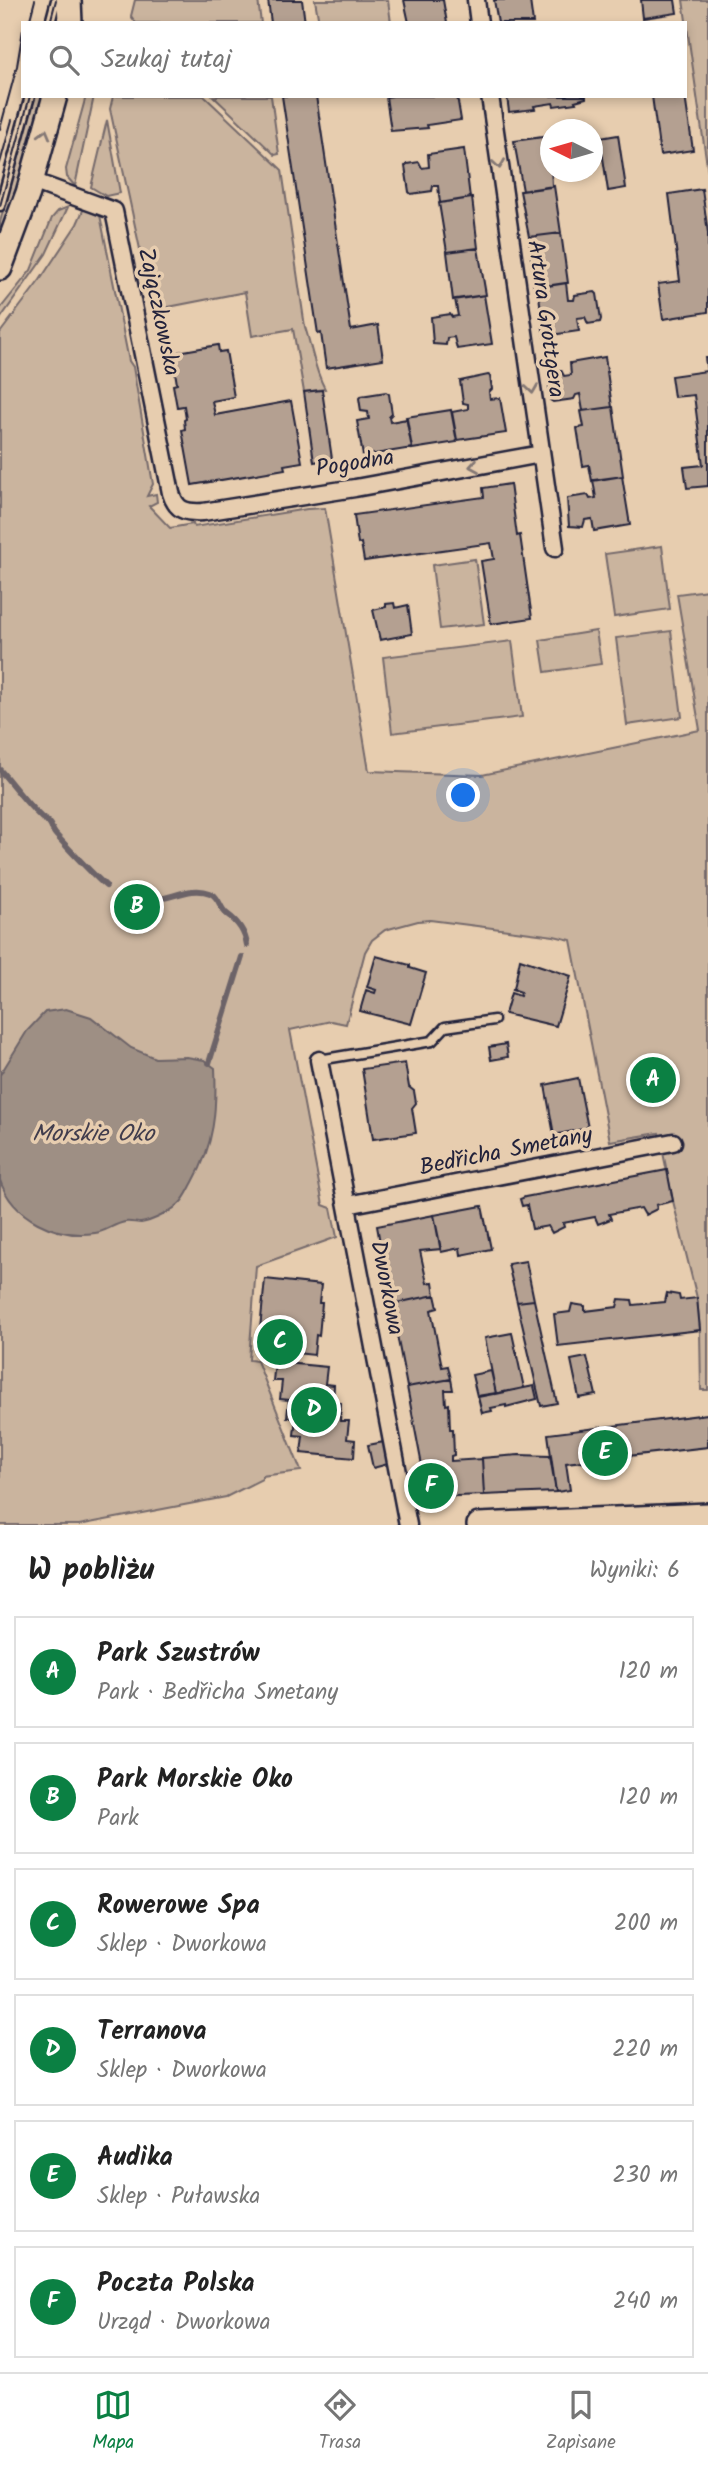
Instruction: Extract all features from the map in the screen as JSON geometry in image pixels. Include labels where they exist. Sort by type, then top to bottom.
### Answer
[{"type":"main road","points":[[69,0],[70,21]]},
{"type":"main road","points":[[0,268],[32,181],[54,98]]},
{"type":"main road","points":[[479,1525],[708,1515]]},
{"type":"street","points":[[476,0],[479,21]]},
{"type":"street","name":"Artura Grottgera","points":[[490,98],[555,548]]},
{"type":"street","name":"Zajączkowska","points":[[32,181],[114,212],[171,493],[176,506]]},
{"type":"street","name":"Pogodna","points":[[176,506],[180,510],[194,513],[355,488],[541,454]]},
{"type":"street","name":"Dworkowa","points":[[319,1060],[408,1525]]},
{"type":"street","name":"Bedřicha Smetany","points":[[347,1205],[673,1142]]},
{"type":"lane","points":[[51,21],[56,0]]},
{"type":"lane","points":[[0,206],[29,98]]},
{"type":"lane","points":[[319,1060],[432,1041],[445,1027],[494,1020]]},
{"type":"shaded area","points":[[135,0],[258,0],[261,21],[135,21],[131,16]]},
{"type":"shaded area","points":[[315,0],[388,0],[391,21],[319,21]]},
{"type":"shaded area","points":[[683,0],[708,0],[708,172],[687,21]]},
{"type":"shaded area","points":[[34,98],[42,98],[18,188],[0,239],[0,222]]},
{"type":"shaded area","points":[[85,98],[94,98],[75,186],[67,177],[66,169]]},
{"type":"shaded area","points":[[113,98],[206,98],[282,170],[305,327],[325,389],[304,392],[293,329],[252,336],[245,292],[153,310],[110,109]]},
{"type":"shaded area","points":[[215,98],[271,98],[279,154],[275,155]]},
{"type":"shaded area","points":[[107,120],[120,193],[106,196],[91,187]]},
{"type":"shaded area","points":[[68,207],[46,254],[0,319],[0,309],[31,270],[52,218],[58,211]]},
{"type":"shaded area","points":[[84,208],[100,215],[129,361],[133,367],[153,484],[147,496],[156,494],[157,502],[149,506],[170,528],[325,508],[369,771],[482,775],[700,730],[677,594],[708,590],[708,1390],[701,1390],[697,1298],[659,1133],[610,1141],[571,940],[430,920],[418,921],[385,930],[372,940],[365,952],[346,1024],[331,1021],[290,1030],[323,1205],[331,1208],[337,1237],[256,1266],[249,1360],[257,1361],[301,1471],[262,1476],[262,1479],[226,1497],[79,1525],[0,1525],[0,333],[40,280],[77,224]]},
{"type":"shaded area","points":[[662,546],[670,609],[614,617],[605,554]]},
{"type":"shaded area","points":[[475,559],[484,624],[440,629],[432,565]]},
{"type":"shaded area","points":[[596,631],[601,664],[545,672],[540,640]]},
{"type":"shaded area","points":[[671,631],[682,717],[627,725],[616,638]]},
{"type":"shaded area","points":[[512,641],[522,717],[392,733],[383,657]]},
{"type":"water","name":"Morskie Oko","points":[[66,1009],[91,1017],[131,1048],[155,1058],[187,1057],[204,1060],[215,1068],[213,1127],[206,1154],[183,1199],[156,1218],[141,1223],[125,1222],[95,1233],[66,1233],[51,1229],[25,1215],[6,1193],[0,1180],[0,1075],[27,1031],[45,1012]]},
{"type":"building","points":[[268,0],[302,0],[305,21],[271,21]]},
{"type":"building","points":[[404,0],[443,0],[447,21],[409,21]]},
{"type":"building","points":[[494,0],[533,0],[530,1],[533,21],[498,21]]},
{"type":"building","points":[[641,0],[675,0],[677,13],[643,18]]},
{"type":"building","points":[[282,98],[316,98],[351,330],[378,325],[383,359],[326,368],[321,333],[318,334]]},
{"type":"building","points":[[386,98],[457,98],[461,120],[427,125],[428,128],[391,131]]},
{"type":"building","points":[[507,98],[586,98],[575,101],[576,103],[554,106],[553,103],[534,106],[535,109],[509,112]]},
{"type":"building","points":[[652,98],[685,98],[693,150],[660,155]]},
{"type":"building","points":[[618,135],[626,188],[608,191],[603,138]]},
{"type":"building","points":[[540,137],[540,182],[552,182],[552,187],[523,191],[514,141]]},
{"type":"building","points":[[464,149],[470,198],[440,203],[438,186],[433,186],[432,191],[409,192],[405,166],[407,164],[419,162],[422,168],[429,167],[428,154]]},
{"type":"building","points":[[554,186],[561,233],[529,237],[520,191]]},
{"type":"building","points":[[702,189],[708,233],[708,312],[663,319],[658,284],[680,281],[669,194]]},
{"type":"building","points":[[472,198],[478,248],[447,252],[439,203]]},
{"type":"building","points":[[561,233],[568,283],[534,288],[529,237]]},
{"type":"building","points":[[478,248],[486,295],[453,300],[447,252]]},
{"type":"building","points":[[566,283],[568,300],[574,300],[575,295],[597,294],[600,322],[588,324],[585,317],[577,318],[579,331],[544,336],[538,287]]},
{"type":"building","points":[[484,295],[492,344],[457,349],[454,337],[447,338],[446,345],[433,344],[431,317],[450,314],[452,317],[458,316],[455,299]]},
{"type":"building","points":[[218,345],[219,352],[226,351],[234,397],[212,401],[215,415],[291,401],[302,462],[284,465],[285,469],[192,485],[182,430],[185,429],[186,419],[184,406],[177,407],[173,385],[177,384],[172,353]]},
{"type":"building","points":[[605,357],[612,407],[583,411],[580,394],[574,399],[553,402],[550,400],[548,371],[561,370],[564,376],[571,375],[570,363]]},
{"type":"building","points":[[705,358],[708,358],[708,486],[687,488],[684,467],[703,465],[694,395],[674,397],[671,376],[707,371]]},
{"type":"building","points":[[488,375],[492,389],[489,392],[490,399],[500,398],[506,433],[457,440],[452,412],[468,409],[468,404],[463,403],[460,381]]},
{"type":"building","points":[[322,390],[332,459],[314,462],[304,392]]},
{"type":"building","points":[[386,392],[389,394],[392,414],[389,417],[390,422],[407,419],[412,448],[363,456],[357,421],[369,419],[368,412],[361,411],[359,398]]},
{"type":"building","points":[[613,407],[623,476],[592,481],[589,465],[583,466],[577,428],[584,427],[581,411]]},
{"type":"building","points":[[451,410],[457,442],[412,449],[406,417]]},
{"type":"building","points":[[622,476],[630,525],[594,531],[592,519],[585,520],[583,527],[569,526],[567,498],[588,495],[590,499],[596,498],[593,480]]},
{"type":"building","points":[[510,484],[532,618],[491,624],[481,561],[494,559],[491,543],[364,561],[361,543],[358,544],[354,515],[484,497],[483,488]]},
{"type":"building","points":[[394,603],[395,608],[408,605],[412,634],[380,640],[373,610]]},
{"type":"building","points":[[376,956],[410,965],[410,968],[426,973],[411,1024],[360,1011],[366,990],[375,993],[376,990],[367,987]]},
{"type":"building","points":[[520,959],[571,976],[556,1026],[505,1014],[511,993],[520,996],[521,992],[512,989]]},
{"type":"building","points":[[506,1044],[508,1057],[491,1060],[489,1047]]},
{"type":"building","points":[[405,1063],[409,1087],[414,1091],[416,1103],[412,1108],[416,1133],[373,1139],[362,1069]]},
{"type":"building","points":[[578,1078],[588,1128],[554,1135],[545,1085]]},
{"type":"building","points":[[667,1170],[673,1201],[656,1205],[657,1209],[645,1215],[641,1208],[609,1214],[611,1219],[598,1224],[595,1217],[563,1223],[564,1227],[552,1233],[548,1226],[532,1229],[527,1205],[522,1206],[520,1199],[525,1197]]},
{"type":"building","points":[[482,1206],[491,1249],[461,1255],[460,1248],[441,1252],[434,1215]]},
{"type":"building","points":[[434,1215],[441,1249],[420,1251],[427,1283],[433,1282],[435,1295],[391,1304],[377,1226]]},
{"type":"building","points":[[526,1261],[534,1300],[517,1302],[508,1264]]},
{"type":"building","points":[[265,1279],[321,1285],[319,1336],[316,1335],[314,1355],[258,1349]]},
{"type":"building","points":[[667,1293],[679,1295],[680,1300],[697,1298],[700,1330],[558,1346],[554,1314],[570,1312],[572,1304],[585,1306],[585,1311],[617,1307],[619,1299],[632,1300],[633,1305],[665,1302]]},
{"type":"building","points":[[435,1295],[438,1308],[431,1310],[442,1367],[448,1366],[451,1379],[407,1387],[391,1304]]},
{"type":"building","points":[[534,1300],[557,1403],[541,1406],[517,1302]]},
{"type":"building","points":[[512,1333],[524,1388],[496,1394],[485,1338]]},
{"type":"building","points":[[587,1357],[596,1395],[579,1398],[571,1360]]},
{"type":"building","points":[[275,1362],[327,1367],[325,1384],[334,1385],[333,1403],[341,1403],[340,1421],[349,1421],[347,1439],[355,1440],[354,1458],[301,1453],[303,1436],[294,1435],[296,1417],[287,1417],[289,1400],[280,1399],[282,1381],[273,1381]]},
{"type":"building","points":[[491,1371],[496,1393],[477,1396],[472,1375]]},
{"type":"building","points":[[451,1379],[453,1390],[445,1390],[446,1405],[449,1404],[450,1429],[453,1429],[454,1455],[451,1456],[451,1461],[482,1459],[484,1495],[428,1497],[407,1387]]},
{"type":"building","points":[[534,1386],[537,1399],[491,1408],[492,1411],[482,1413],[478,1397]]},
{"type":"building","points":[[708,1414],[708,1447],[566,1463],[570,1490],[556,1492],[548,1434]]},
{"type":"building","points":[[384,1442],[388,1464],[373,1468],[368,1445]]},
{"type":"building","points":[[550,1456],[556,1492],[484,1495],[482,1458]]},
{"type":"waterway","points":[[0,770],[29,805],[48,822],[56,835],[106,886]]},
{"type":"waterway","points":[[117,894],[150,900],[195,891],[210,893],[240,927],[247,945]]},
{"type":"waterway","points":[[209,1063],[242,957]]},
{"type":"tram line","points":[[30,21],[35,0]]},
{"type":"tram line","points":[[51,21],[56,0]]},
{"type":"tram line","points":[[0,129],[21,42]]},
{"type":"tram line","points":[[0,206],[29,98]]},
{"type":"tram line","points":[[0,163],[12,120]]},
{"type":"place","name":"Park Morskie Oko","points":[[137,907]]},
{"type":"place","name":"Park Szustrów","points":[[653,1080]]},
{"type":"place","name":"Rowerowe Spa","points":[[280,1342]]},
{"type":"place","name":"Terranova","points":[[314,1410]]},
{"type":"place","name":"Audika","points":[[605,1453]]},
{"type":"place","name":"Poczta Polska","points":[[431,1486]]}]
